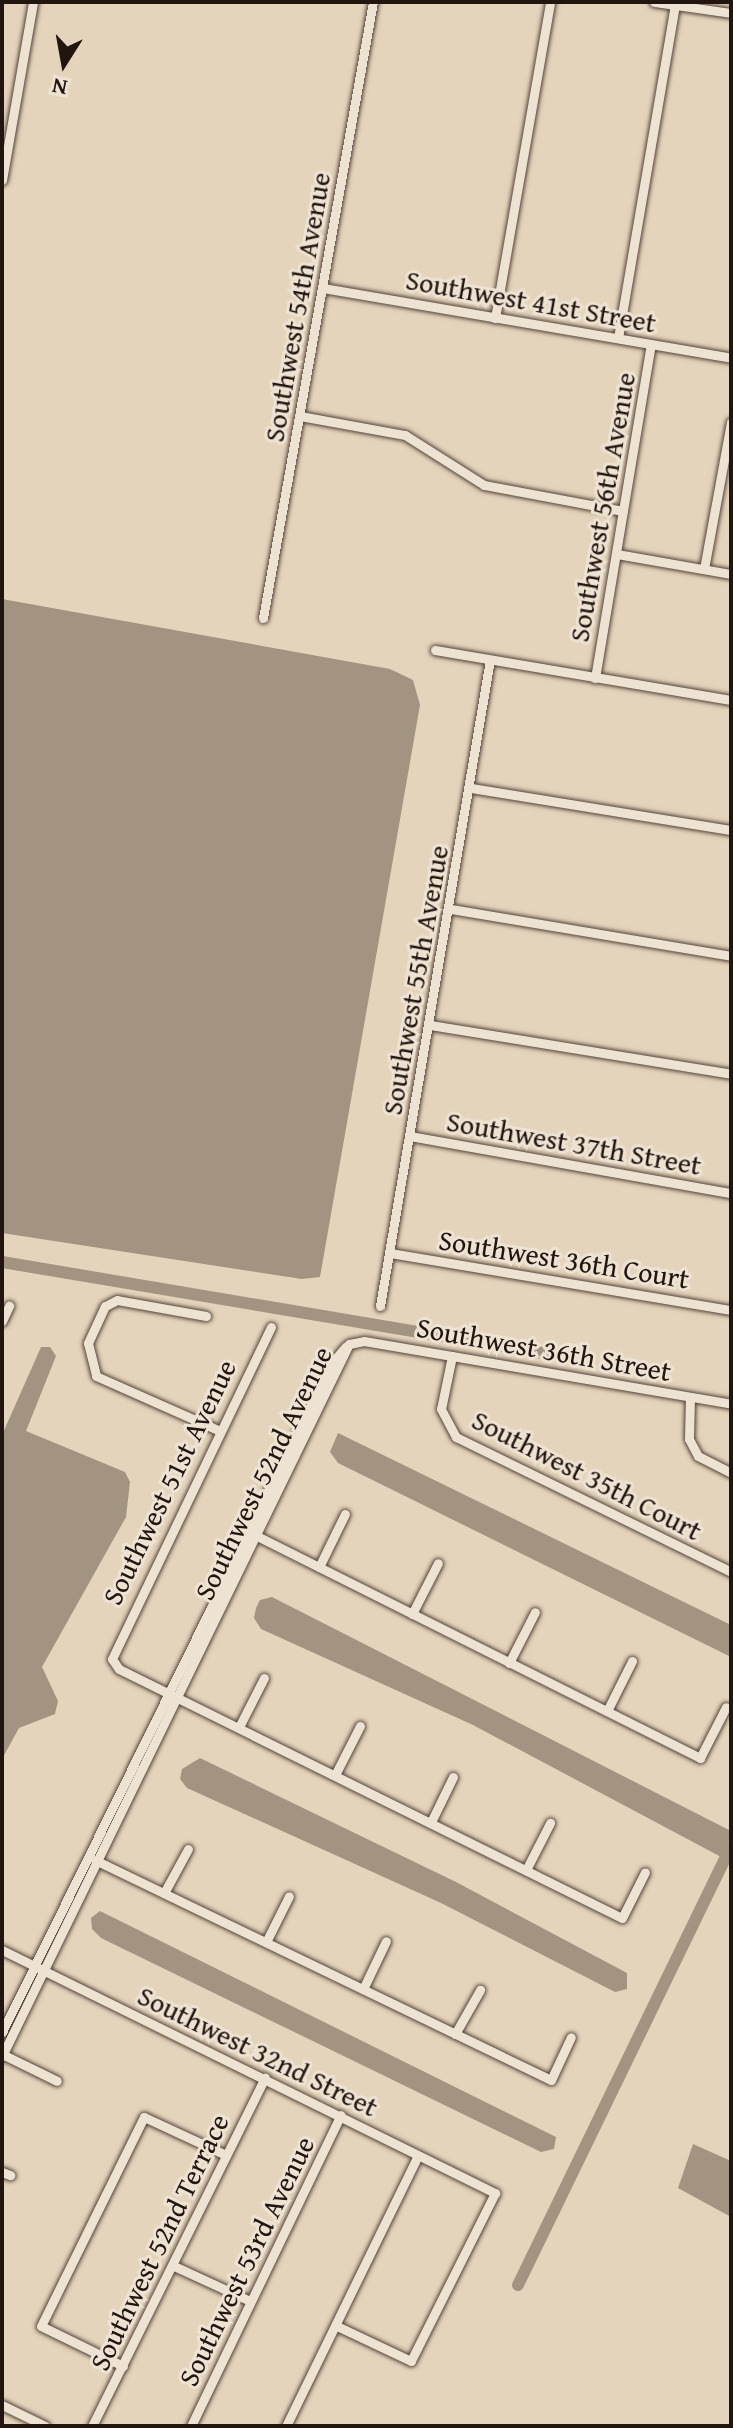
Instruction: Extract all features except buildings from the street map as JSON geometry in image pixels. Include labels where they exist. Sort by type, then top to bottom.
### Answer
[{"type":"street","points":[[2,180],[33,2]]},
{"type":"street","name":"Southwest 54th Avenue","points":[[263,618],[373,2]]},
{"type":"street","points":[[495,318],[550,2]]},
{"type":"street","points":[[654,2],[675,6],[710,6],[731,13]]},
{"type":"street","name":"Southwest 56th Avenue","points":[[618,338],[675,6]]},
{"type":"street","name":"Southwest 41st Street","points":[[323,288],[731,358]]},
{"type":"street","name":"Southwest 56th Avenue","points":[[595,678],[651,345]]},
{"type":"street","points":[[300,416],[405,435],[484,485],[623,511]]},
{"type":"street","points":[[704,569],[731,422]]},
{"type":"street","points":[[617,554],[731,574]]},
{"type":"street","points":[[435,650],[731,700]]},
{"type":"street","name":"Southwest 55th Avenue","points":[[380,1306],[451,909],[490,660]]},
{"type":"street","points":[[471,788],[731,830]]},
{"type":"street","points":[[451,909],[731,956]]},
{"type":"street","points":[[430,1025],[731,1074]]},
{"type":"street","name":"Southwest 37th Street","points":[[410,1136],[731,1193]]},
{"type":"street","name":"Southwest 36th Court","points":[[390,1253],[731,1310]]},
{"type":"street","points":[[206,1316],[117,1300],[105,1306],[88,1343],[96,1376],[218,1430]]},
{"type":"street","points":[[2,1321],[9,1306]]},
{"type":"street","name":"Southwest 51st Avenue","points":[[174,1694],[119,1669],[112,1659],[218,1430],[271,1327]]},
{"type":"street","name":"Southwest 36th Street","points":[[349,1344],[364,1341],[731,1404]]},
{"type":"street","name":"Southwest 52nd Avenue","points":[[57,2081],[2,2055],[39,1968],[253,1534],[331,1364],[349,1344]]},
{"type":"street","name":"Southwest 35th Court","points":[[452,1356],[441,1409],[456,1437],[731,1572]]},
{"type":"street","points":[[690,1397],[689,1439],[698,1456],[731,1473]]},
{"type":"street","points":[[319,1567],[345,1514]]},
{"type":"street","points":[[253,1534],[700,1758],[726,1707]]},
{"type":"street","points":[[412,1614],[438,1563]]},
{"type":"street","points":[[509,1663],[535,1612]]},
{"type":"street","points":[[607,1711],[632,1661]]},
{"type":"street","points":[[239,1727],[264,1678]]},
{"type":"street","points":[[174,1694],[622,1918],[645,1872]]},
{"type":"street","points":[[335,1775],[360,1726]]},
{"type":"street","points":[[431,1822],[453,1777]]},
{"type":"street","points":[[526,1870],[550,1823]]},
{"type":"street","points":[[164,1893],[188,1849]]},
{"type":"street","points":[[93,1859],[551,2080],[571,2037]]},
{"type":"street","points":[[266,1942],[289,1896]]},
{"type":"street","points":[[363,1989],[386,1941]]},
{"type":"street","name":"Southwest 32nd Street","points":[[2,1950],[495,2193],[411,2361],[337,2326]]},
{"type":"street","name":"Southwest 52nd Avenue","points":[[2,2032],[39,1968]]},
{"type":"street","points":[[455,2034],[480,1990]]},
{"type":"street","name":"Southwest 52nd Terrace","points":[[92,2426],[265,2078]]},
{"type":"street","name":"Southwest 53rd Avenue","points":[[191,2426],[341,2115]]},
{"type":"street","points":[[123,2366],[41,2326],[144,2117],[226,2155]]},
{"type":"street","points":[[286,2426],[418,2155]]},
{"type":"street","points":[[174,2266],[250,2301]]},
{"type":"street","points":[[2,2405],[45,2426]]},
{"type":"shaded area","points":[[2,599],[390,669],[413,680],[420,705],[320,1277],[302,1279],[2,1233]]},
{"type":"shaded area","points":[[41,1347],[50,1347],[56,1356],[26,1431],[125,1472],[130,1482],[126,1517],[42,1667],[58,1701],[55,1714],[19,1728],[2,1759],[2,1435]]},
{"type":"shaded area","points":[[338,1433],[731,1625],[731,1657],[338,1463],[330,1452]]},
{"type":"shaded area","points":[[272,1597],[731,1831],[725,1859],[473,1725],[261,1629],[254,1618],[256,1608],[260,1600]]},
{"type":"shaded area","points":[[200,1758],[456,1882],[627,1973],[627,1989],[615,1992],[441,1903],[187,1788],[180,1779],[182,1769]]},
{"type":"shaded area","points":[[100,1911],[556,2137],[554,2149],[541,2152],[101,1938],[92,1929],[91,1918]]},
{"type":"shaded area","points":[[693,2144],[731,2161],[731,2217],[678,2188]]},
{"type":"waterway","points":[[2,1262],[549,1354]]},
{"type":"waterway","points":[[518,2285],[731,1847]]}]
